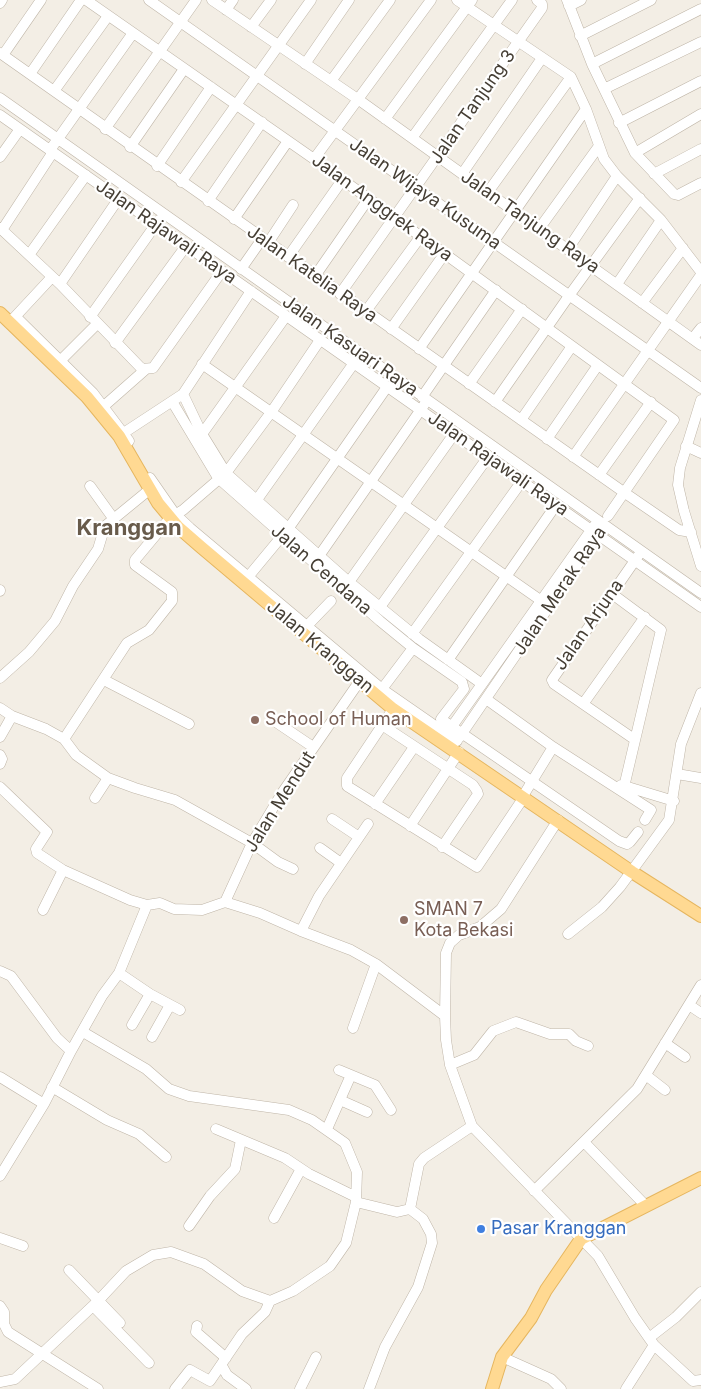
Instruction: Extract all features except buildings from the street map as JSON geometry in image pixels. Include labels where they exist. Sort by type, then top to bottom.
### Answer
[{"type":"main road","name":"Jalan Kranggan","points":[[0,313],[12,320],[58,364],[121,434],[148,490],[173,516],[305,628],[359,682],[393,708],[452,739],[523,796],[632,872],[701,916]]},
{"type":"main road","points":[[492,1389],[502,1357],[531,1318],[546,1290],[581,1239],[701,1178]]},
{"type":"street","points":[[2,54],[41,0]]},
{"type":"street","points":[[30,74],[81,0]]},
{"type":"street","name":"Jalan Anggrek Raya","points":[[86,0],[314,159],[674,420]]},
{"type":"street","name":"Jalan Wijaya Kusuma","points":[[150,0],[334,132],[493,241],[646,351],[701,388]]},
{"type":"street","points":[[105,129],[196,0]]},
{"type":"street","name":"Jalan Tanjung Raya","points":[[212,0],[359,100],[697,342]]},
{"type":"street","points":[[226,10],[233,0]]},
{"type":"street","points":[[252,27],[271,0]]},
{"type":"street","points":[[181,182],[311,0]]},
{"type":"street","points":[[305,64],[350,0]]},
{"type":"street","points":[[331,81],[390,0]]},
{"type":"street","points":[[314,159],[431,0]]},
{"type":"street","points":[[457,0],[470,4],[494,25],[570,77],[586,109],[604,159],[617,176],[661,220],[701,273],[573,457]]},
{"type":"street","points":[[412,138],[512,0]]},
{"type":"street","name":"Jalan Tanjung 3","points":[[340,294],[542,8],[542,4],[537,0]]},
{"type":"street","points":[[581,0],[568,3],[592,64],[635,153],[670,192],[678,195],[701,183]]},
{"type":"street","points":[[580,36],[651,0]]},
{"type":"street","points":[[699,0],[701,5]]},
{"type":"street","points":[[385,119],[470,4]]},
{"type":"street","points":[[592,64],[701,9]]},
{"type":"street","points":[[54,91],[108,16]]},
{"type":"street","points":[[133,33],[59,139],[1,229],[56,280],[142,369],[153,368],[222,271]]},
{"type":"street","points":[[604,89],[701,42]]},
{"type":"street","name":"Jalan Katelia Raya","points":[[2,54],[157,166],[625,494],[679,530],[691,532]]},
{"type":"street","points":[[462,174],[542,58]]},
{"type":"street","points":[[130,146],[184,68]]},
{"type":"street","points":[[488,192],[570,77]]},
{"type":"street","points":[[619,123],[701,81]]},
{"type":"street","points":[[157,166],[212,87]]},
{"type":"street","name":"Jalan Kasuari Raya","points":[[0,98],[424,398],[604,521],[701,593]]},
{"type":"street","points":[[419,349],[586,109]]},
{"type":"street","points":[[635,153],[701,114]]},
{"type":"street","name":"Jalan Rajawali Raya","points":[[0,115],[701,607]]},
{"type":"street","points":[[208,201],[262,122]]},
{"type":"street","points":[[0,157],[20,129]]},
{"type":"street","points":[[234,219],[288,141]]},
{"type":"street","points":[[539,229],[599,146]]},
{"type":"street","points":[[654,174],[701,149]]},
{"type":"street","points":[[29,255],[86,175]]},
{"type":"street","points":[[568,249],[617,176]]},
{"type":"street","points":[[288,257],[343,180]]},
{"type":"street","points":[[12,320],[56,280],[119,198]]},
{"type":"street","points":[[315,276],[368,198]]},
{"type":"street","points":[[495,402],[569,295],[640,198]]},
{"type":"street","points":[[241,268],[293,205]]},
{"type":"street","points":[[90,316],[162,214]]},
{"type":"street","points":[[617,284],[661,220]]},
{"type":"street","points":[[366,312],[421,236]]},
{"type":"street","points":[[115,343],[186,246]]},
{"type":"street","points":[[642,302],[682,248]]},
{"type":"street","points":[[391,329],[445,253]]},
{"type":"street","points":[[319,556],[421,410],[424,398],[442,365],[496,290]]},
{"type":"street","points":[[121,434],[173,403],[183,394],[251,291]]},
{"type":"street","points":[[469,384],[522,309]]},
{"type":"street","points":[[202,434],[286,316]]},
{"type":"street","points":[[98,324],[58,364],[104,406],[173,516],[248,577],[305,628],[382,689],[452,739],[531,783],[619,841],[627,844],[638,832]]},
{"type":"street","points":[[697,342],[701,328]]},
{"type":"street","points":[[64,739],[127,643],[149,630],[172,601],[172,592],[134,563],[173,516],[222,475],[272,411],[320,340]]},
{"type":"street","points":[[521,420],[572,346]]},
{"type":"street","points":[[256,501],[354,363]]},
{"type":"street","points":[[202,364],[272,411],[544,604]]},
{"type":"street","points":[[547,439],[598,365]]},
{"type":"street","points":[[104,406],[146,369]]},
{"type":"street","points":[[248,577],[285,533],[387,387]]},
{"type":"street","points":[[183,394],[222,475],[256,501],[285,533],[319,556],[412,634],[482,684]]},
{"type":"street","points":[[701,400],[686,446],[678,485],[701,566]]},
{"type":"street","points":[[598,475],[651,402]]},
{"type":"street","name":"Jalan Cendana","points":[[173,403],[222,475],[413,648],[463,683],[464,689],[441,719],[452,739]]},
{"type":"street","name":"Jalan Merak Raya","points":[[452,739],[482,684],[625,494],[674,420]]},
{"type":"street","points":[[349,582],[454,434]]},
{"type":"street","points":[[686,446],[701,453]]},
{"type":"street","points":[[380,607],[436,527],[488,458]]},
{"type":"street","points":[[412,634],[522,481]]},
{"type":"street","points":[[90,486],[113,518]]},
{"type":"street","points":[[0,678],[29,652],[56,621],[73,586],[98,549],[105,526],[148,490]]},
{"type":"street","points":[[448,660],[556,505]]},
{"type":"street","name":"Jalan Arjuna","points":[[634,739],[554,684],[552,677],[642,551]]},
{"type":"street","points":[[611,593],[660,628],[624,786]]},
{"type":"street","points":[[305,628],[331,601]]},
{"type":"street","name":"Jalan Merak Raya","points":[[452,739],[490,700],[544,604]]},
{"type":"street","points":[[583,704],[645,617]]},
{"type":"street","points":[[382,689],[413,648]]},
{"type":"street","points":[[104,680],[189,724]]},
{"type":"street","name":"Jalan Mendut","points":[[225,902],[252,843],[282,793],[359,682]]},
{"type":"street","points":[[568,934],[602,907],[662,833],[669,820],[674,801],[681,744],[701,693]]},
{"type":"street","points":[[490,700],[553,747],[651,810],[645,820]]},
{"type":"street","points":[[490,700],[624,786],[674,801]]},
{"type":"street","points":[[0,708],[12,716],[46,729],[64,739],[76,755],[108,778],[175,800],[252,843],[278,862],[293,868]]},
{"type":"street","points":[[393,708],[346,781],[347,786],[442,847],[478,867],[553,747]]},
{"type":"street","points":[[0,737],[12,716]]},
{"type":"street","points":[[273,720],[313,747]]},
{"type":"street","points":[[382,725],[473,785],[478,794],[442,847]]},
{"type":"street","points":[[410,826],[448,768],[452,739]]},
{"type":"street","points":[[375,804],[414,746]]},
{"type":"street","points":[[0,755],[2,759],[0,764]]},
{"type":"street","points":[[677,774],[701,778]]},
{"type":"street","points":[[95,798],[108,778]]},
{"type":"street","points":[[0,787],[47,832],[36,849],[37,853],[63,870],[130,900],[147,905],[160,903],[174,909],[202,910],[225,902],[260,913],[351,950],[376,964],[445,1016]]},
{"type":"street","points":[[332,819],[359,837]]},
{"type":"street","points":[[558,820],[501,909],[480,927],[459,935],[450,943],[446,954],[445,1016],[450,1065],[472,1126],[602,1261],[635,1318],[652,1342],[693,1383]]},
{"type":"street","points":[[301,931],[319,896],[368,824]]},
{"type":"street","points":[[320,848],[341,862]]},
{"type":"street","points":[[44,910],[63,870]]},
{"type":"street","points":[[0,1176],[44,1104],[71,1050],[102,996],[119,973],[147,905]]},
{"type":"street","points":[[353,1028],[376,964]]},
{"type":"street","points":[[0,971],[10,976],[57,1038],[71,1050]]},
{"type":"street","points":[[119,973],[150,994],[180,1010]]},
{"type":"street","points":[[534,1191],[637,1090],[701,985]]},
{"type":"street","points":[[132,1025],[150,994]]},
{"type":"street","points":[[152,1037],[170,1005]]},
{"type":"street","points":[[689,1005],[701,1014]]},
{"type":"street","points":[[450,1065],[474,1055],[493,1031],[516,1022],[550,1034],[569,1034],[576,1041],[588,1046]]},
{"type":"street","points":[[83,1032],[146,1069],[169,1089],[189,1096],[290,1110],[328,1130],[345,1144],[357,1172],[356,1200],[346,1243],[330,1266],[293,1291],[270,1301],[265,1312],[242,1334],[210,1381],[190,1370],[175,1389]]},
{"type":"street","points":[[666,1043],[685,1057]]},
{"type":"street","points":[[339,1070],[376,1085],[391,1110]]},
{"type":"street","points":[[328,1130],[351,1075]]},
{"type":"street","points":[[647,1076],[665,1090]]},
{"type":"street","points":[[0,1077],[44,1104]]},
{"type":"street","points":[[52,1087],[107,1120],[139,1134],[166,1157]]},
{"type":"street","points":[[340,1100],[367,1112]]},
{"type":"street","points":[[410,1209],[419,1164],[424,1158],[472,1126]]},
{"type":"street","points":[[216,1129],[285,1158],[356,1200],[397,1212],[410,1209]]},
{"type":"street","points":[[189,1226],[210,1196],[235,1169],[241,1140]]},
{"type":"street","points":[[584,1142],[646,1206]]},
{"type":"street","points":[[274,1218],[301,1169]]},
{"type":"street","points":[[369,1389],[385,1347],[414,1296],[432,1243],[431,1234],[423,1220],[410,1209]]},
{"type":"street","points":[[0,1240],[23,1246]]},
{"type":"street","points":[[0,1382],[16,1379],[95,1304],[126,1271],[153,1255],[171,1252],[204,1264],[242,1291],[270,1301]]},
{"type":"street","points":[[69,1270],[92,1292],[95,1304],[149,1364]]},
{"type":"street","points":[[626,1389],[652,1342],[701,1292]]},
{"type":"street","points":[[95,1304],[120,1323]]},
{"type":"street","points":[[0,1306],[4,1312],[4,1324],[8,1332],[98,1389]]},
{"type":"street","points":[[197,1326],[196,1332],[224,1362],[227,1375],[246,1389]]},
{"type":"street","points":[[502,1357],[551,1379],[561,1389]]},
{"type":"street","points":[[300,1389],[316,1358]]},
{"type":"place","name":"School of Human","points":[[255,720]]},
{"type":"place","name":"SMAN 7 Kota Bekasi","points":[[404,920]]},
{"type":"place","name":"Pasar Kranggan","points":[[481,1229]]},
{"type":"district","name":"Kranggan","points":[[129,528]]}]
